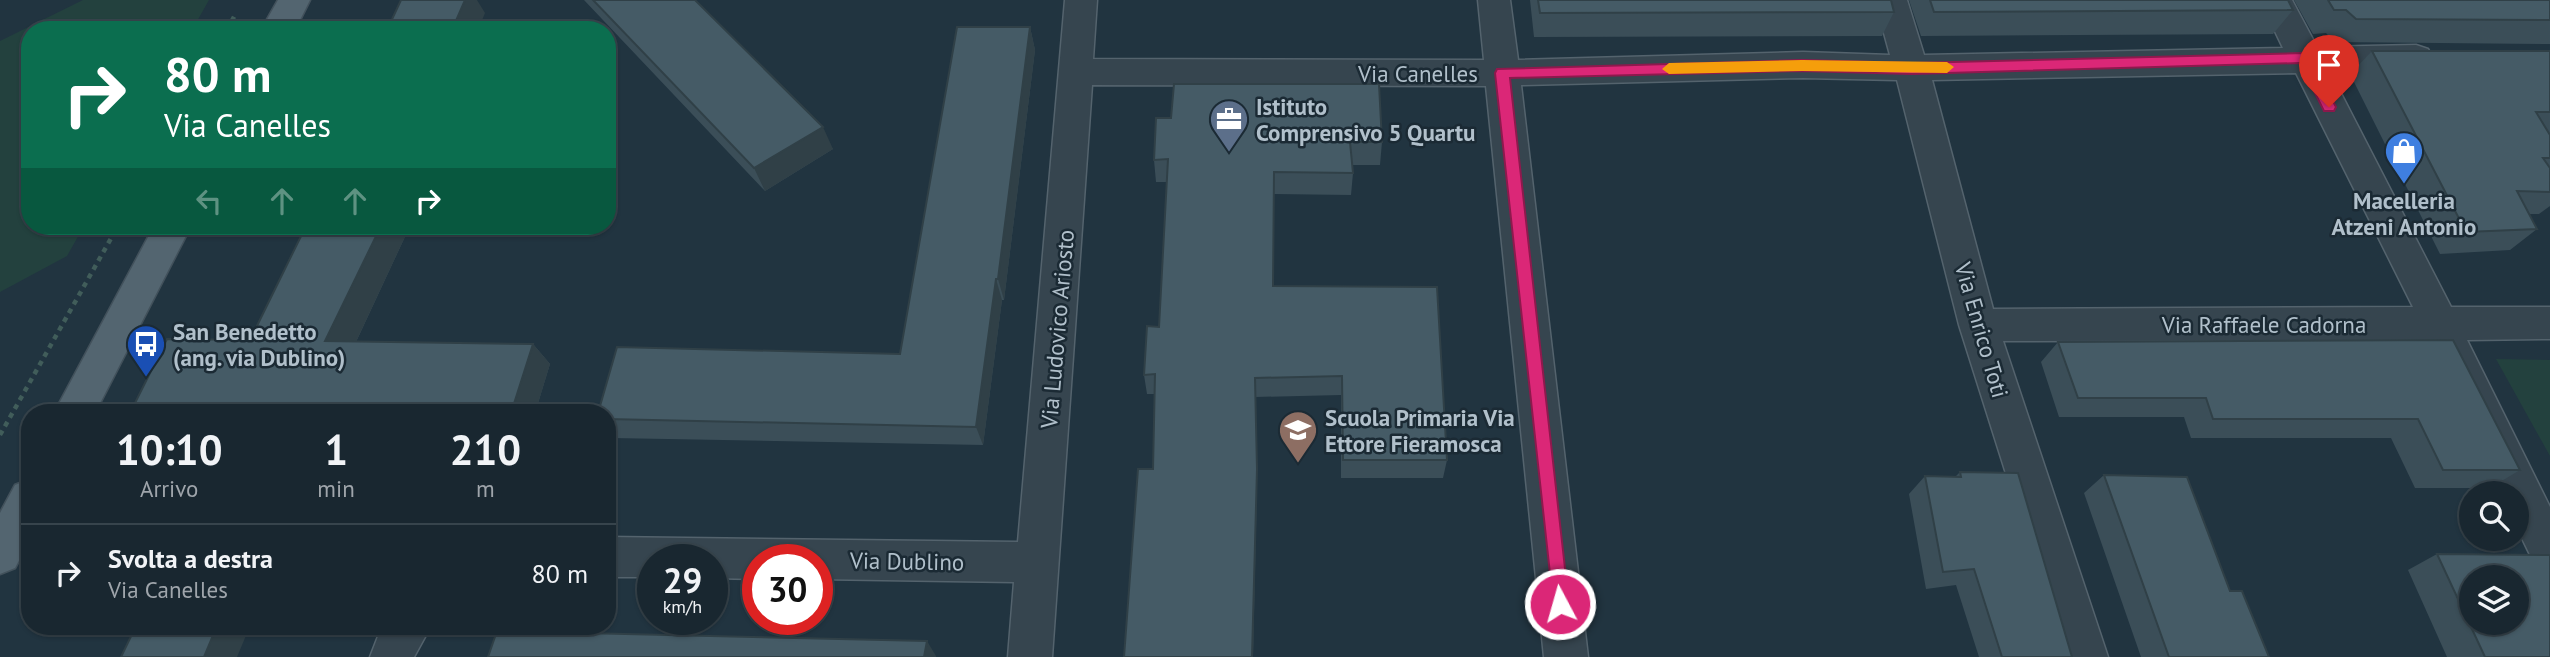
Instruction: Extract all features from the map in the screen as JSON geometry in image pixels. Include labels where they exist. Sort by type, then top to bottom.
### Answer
[{"type":"main road","points":[[283,21],[294,0]]},
{"type":"main road","points":[[79,404],[168,235]]},
{"type":"main road","points":[[0,554],[21,515]]},
{"type":"street","name":"Via Ludovico Ariosto","points":[[1030,657],[1078,72],[1081,0]]},
{"type":"street","points":[[1494,0],[1566,657]]},
{"type":"street","name":"Via Enrico Toti","points":[[1891,0],[1912,68],[1978,325],[2086,657]]},
{"type":"street","points":[[2276,0],[2441,325],[2550,551]]},
{"type":"street","name":"Via Canelles","points":[[1078,72],[1502,73],[1802,65],[1912,68],[2304,58],[2441,58]]},
{"type":"street","name":"Via Raffaele Cadorna","points":[[1978,325],[2550,323]]},
{"type":"street","name":"Via Dublino","points":[[616,557],[1038,562]]},
{"type":"street","points":[[392,657],[403,635]]},
{"type":"path","points":[[0,435],[113,235]]},
{"type":"green space","points":[[83,0],[209,0],[197,21],[40,21]]},
{"type":"green space","points":[[21,31],[21,235],[79,235],[67,256],[0,292],[0,41]]},
{"type":"green space","points":[[2496,359],[2550,360],[2550,456]]},
{"type":"building","points":[[401,0],[465,0],[456,21],[391,21]]},
{"type":"building","points":[[593,0],[695,0],[823,127],[754,168]]},
{"type":"building","points":[[1538,0],[1891,0],[1894,12],[1540,13]]},
{"type":"building","points":[[1930,0],[2288,0],[2293,10],[1934,12]]},
{"type":"building","points":[[2328,0],[2550,0],[2550,20],[2356,19],[2346,10],[2334,10]]},
{"type":"building","points":[[957,27],[1030,27],[976,427],[616,419],[616,404],[601,404],[617,347],[900,354]]},
{"type":"building","points":[[2372,51],[2550,51],[2550,112],[2536,112],[2550,135],[2550,158],[2543,158],[2550,168],[2550,192],[2517,191],[2537,229],[2466,232]]},
{"type":"building","points":[[1174,84],[1379,84],[1382,142],[1350,142],[1353,173],[1274,172],[1273,286],[1437,287],[1447,460],[1343,460],[1342,376],[1255,378],[1257,469],[1252,657],[1124,657],[1138,469],[1153,469],[1155,374],[1144,375],[1147,326],[1159,327],[1168,159],[1154,160],[1156,118],[1171,118]]},
{"type":"building","points":[[302,235],[377,235],[325,341],[533,344],[514,404],[134,404],[167,339],[250,340]]},
{"type":"building","points":[[2453,340],[2520,470],[2443,470],[2418,419],[2213,419],[2206,398],[2078,398],[2058,342]]},
{"type":"building","points":[[1960,472],[2018,473],[2072,657],[2002,657],[1974,569],[1943,572],[1925,476],[1961,477]]},
{"type":"building","points":[[2104,475],[2187,477],[2230,591],[2242,591],[2269,657],[2169,657]]},
{"type":"building","points":[[2437,554],[2550,555],[2550,657],[2485,657],[2475,635],[2529,635],[2529,565],[2459,565],[2459,601]]},
{"type":"building","points":[[616,634],[927,641],[924,657],[488,657],[496,635]]},
{"type":"building","points":[[132,635],[213,635],[204,657],[121,657]]},
{"type":"slow traffic","points":[[1669,69],[1802,65],[1947,67]]},
{"type":"place","name":"Istituto Comprensivo 5 Quartu","points":[[1229,153]]},
{"type":"place","name":"Macelleria Atzeni Antonio","points":[[2404,185]]},
{"type":"place","name":"San Benedetto (ang. via Dublino)","points":[[146,378]]},
{"type":"place","name":"Scuola Primaria Via Ettore Fieramosca","points":[[1298,464]]},
{"type":"route","points":[[1560,604],[1502,73],[1802,65],[1912,68],[2304,58],[2329,107]]}]
